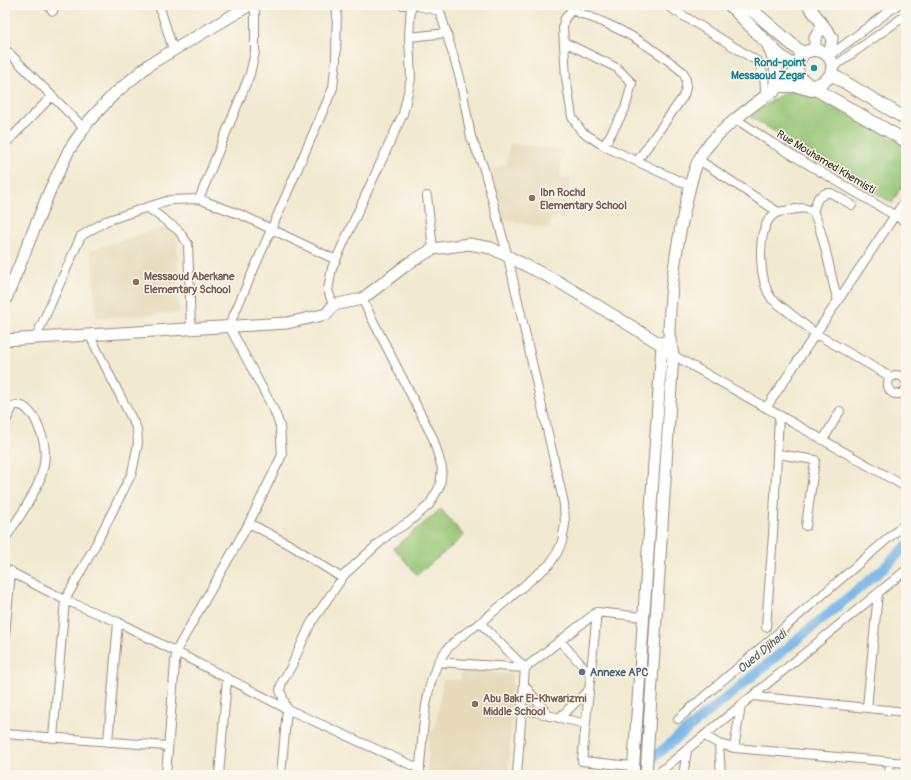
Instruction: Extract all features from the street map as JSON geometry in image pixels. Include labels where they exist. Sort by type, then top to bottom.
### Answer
[{"type":"main road","points":[[730,5],[796,70],[802,81],[906,141]]},
{"type":"main road","points":[[746,5],[802,53]]},
{"type":"main road","points":[[767,42],[776,64],[777,74],[773,91],[806,88],[826,96]]},
{"type":"main road","points":[[802,53],[815,50],[830,63],[906,119]]},
{"type":"main road","points":[[796,70],[797,62],[803,54],[802,53]]},
{"type":"main road","points":[[810,86],[824,82],[830,63]]},
{"type":"street","points":[[47,5],[53,11],[55,5]]},
{"type":"street","points":[[159,5],[173,49]]},
{"type":"street","points":[[5,301],[50,190],[70,150],[84,128],[122,87],[150,64],[173,49],[250,5]]},
{"type":"street","points":[[199,200],[250,74],[255,52],[255,5]]},
{"type":"street","points":[[229,326],[333,88],[336,59],[337,5]]},
{"type":"street","points":[[5,635],[8,570],[65,600],[118,622],[287,709],[419,772],[421,738],[432,680],[438,662],[445,651],[456,639],[480,623],[549,565],[562,542],[565,524],[563,498],[508,257],[483,166],[471,137],[460,78],[439,8],[413,5],[409,37],[411,79],[403,114],[332,268],[328,280],[328,290],[333,305]]},
{"type":"street","points":[[666,5],[757,61],[762,67],[765,78],[773,91]]},
{"type":"street","points":[[808,5],[832,37],[830,63]]},
{"type":"street","points":[[830,63],[897,5]]},
{"type":"street","points":[[637,161],[683,97],[687,88],[686,77],[683,72],[648,45],[604,21],[573,8],[564,20],[566,78],[572,117],[581,131],[604,146],[690,186]]},
{"type":"street","points":[[830,63],[906,15]]},
{"type":"street","points":[[815,50],[817,34],[823,25]]},
{"type":"street","points":[[409,37],[447,33]]},
{"type":"street","points":[[564,42],[617,68],[632,83],[625,109],[604,146]]},
{"type":"street","points":[[5,49],[84,128]]},
{"type":"street","points":[[646,775],[673,355],[669,333],[672,281],[679,233],[690,186],[699,160],[716,138],[736,119],[773,91],[796,70]]},
{"type":"street","points":[[5,144],[52,97]]},
{"type":"street","name":"Rue Mouhamed Khemisti","points":[[736,119],[772,143],[906,222]]},
{"type":"street","points":[[699,160],[778,212]]},
{"type":"street","points":[[838,302],[828,266],[821,230],[813,211],[818,198],[826,192],[831,193],[852,205]]},
{"type":"street","points":[[427,196],[433,249]]},
{"type":"street","points":[[766,408],[906,199]]},
{"type":"street","points":[[36,338],[82,236],[106,222],[170,200],[199,200],[271,228],[336,260]]},
{"type":"street","points":[[147,207],[178,230],[188,244],[191,329]]},
{"type":"street","points":[[813,211],[803,208],[778,212],[770,218],[763,238],[761,253],[764,284],[767,292],[777,303],[816,334],[891,377],[898,375],[905,376]]},
{"type":"street","points":[[5,340],[287,323],[327,314],[333,305],[362,299],[409,263],[433,249],[469,244],[491,248],[559,282],[662,345],[673,355],[906,487]]},
{"type":"street","points":[[281,775],[287,709],[280,690],[282,682],[291,667],[311,623],[342,578],[389,534],[409,522],[429,505],[440,486],[442,468],[433,438],[362,299]]},
{"type":"street","points":[[166,775],[176,651],[249,523],[282,455],[283,447],[280,426],[274,410],[229,326]]},
{"type":"street","points":[[598,612],[582,761],[632,771],[662,345],[669,333]]},
{"type":"street","points":[[53,738],[65,600],[97,542],[132,473],[138,443],[137,429],[89,334]]},
{"type":"street","points":[[891,377],[887,386],[890,392],[899,394],[906,389]]},
{"type":"street","points":[[5,423],[13,406],[22,406],[27,410],[35,419],[45,443],[46,456],[41,478],[5,539]]},
{"type":"street","points":[[823,440],[840,411]]},
{"type":"street","points":[[766,627],[778,454],[779,416]]},
{"type":"street","points":[[778,454],[815,460],[806,526]]},
{"type":"street","points":[[249,523],[292,546],[342,578]]},
{"type":"street","points":[[678,719],[906,523]]},
{"type":"street","points":[[656,775],[906,570]]},
{"type":"street","points":[[868,708],[878,593]]},
{"type":"street","points":[[438,662],[525,668],[598,612],[643,617]]},
{"type":"street","points":[[108,742],[118,622]]},
{"type":"street","points":[[480,623],[525,668],[517,775]]},
{"type":"street","points":[[560,641],[591,675]]},
{"type":"street","points":[[219,775],[228,679]]},
{"type":"street","points":[[524,685],[549,716]]},
{"type":"street","points":[[559,718],[590,690]]},
{"type":"street","points":[[753,696],[906,712]]},
{"type":"street","points":[[734,748],[741,706]]},
{"type":"street","points":[[522,709],[586,724]]},
{"type":"street","points":[[5,734],[168,746]]},
{"type":"street","points":[[704,736],[719,744],[734,748],[906,763]]},
{"type":"street","points":[[719,744],[721,775]]},
{"type":"street","points":[[683,775],[687,751]]},
{"type":"street","points":[[889,775],[890,762]]},
{"type":"shaded area","name":"Ibn Rochd Elementary School","points":[[510,143],[563,150],[560,177],[570,179],[564,219],[556,217],[555,220],[551,219],[549,229],[503,219],[490,170],[506,164]]},
{"type":"shaded area","name":"Messaoud Aberkane Elementary School","points":[[165,227],[177,233],[179,313],[96,318],[91,250]]},
{"type":"shaded area","name":"Abu Bakr El-Khwarizmi Middle School","points":[[460,671],[512,674],[509,775],[427,775],[429,732],[435,728],[443,680],[461,679]]},
{"type":"green space","points":[[800,88],[906,146],[906,178],[892,203],[749,116],[782,94]]},
{"type":"green space","points":[[441,509],[464,536],[417,575],[394,548]]},
{"type":"waterway","name":"Oued Djihadi","points":[[632,775],[883,569],[906,546]]},
{"type":"place","name":"Rond-point Messaoud Zegar","points":[[814,68]]},
{"type":"place","name":"Ibn Rochd Elementary School","points":[[532,198]]},
{"type":"place","name":"Messaoud Aberkane Elementary School","points":[[136,282]]},
{"type":"place","name":"Annexe APC","points":[[582,672]]},
{"type":"place","name":"Abu Bakr El-Khwarizmi Middle School","points":[[475,704]]}]
